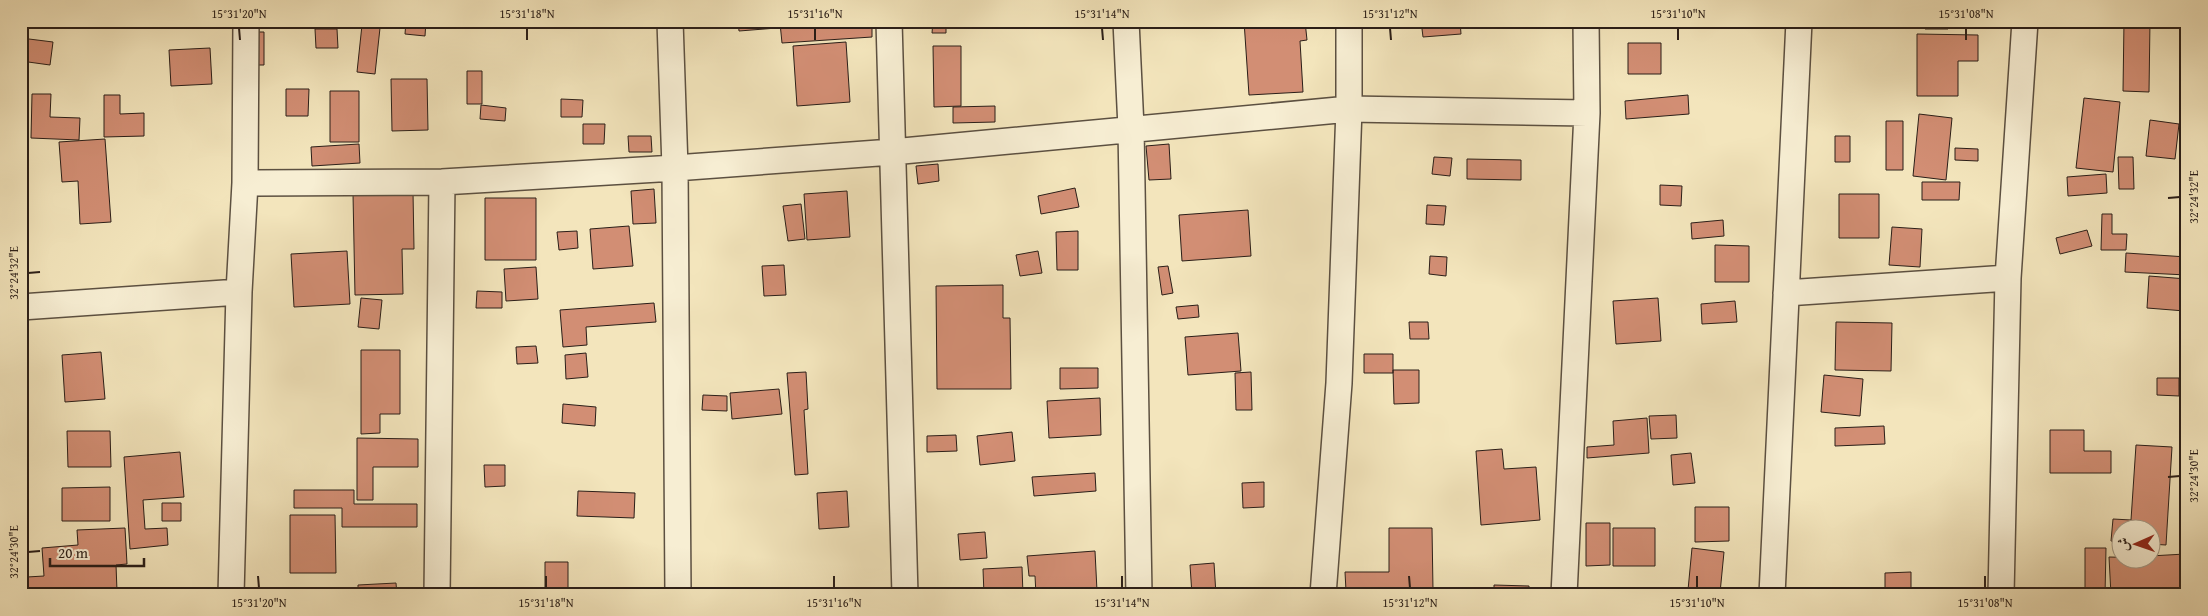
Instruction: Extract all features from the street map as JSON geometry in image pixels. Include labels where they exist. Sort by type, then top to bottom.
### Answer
[{"type":"street","points":[[231,595],[239,292],[245,183],[246,21]]},
{"type":"street","points":[[670,21],[674,168],[678,595]]},
{"type":"street","points":[[889,21],[905,595]]},
{"type":"street","points":[[1126,21],[1130,128],[1139,595]]},
{"type":"street","points":[[1323,595],[1339,383],[1349,109],[1349,21]]},
{"type":"street","points":[[1564,595],[1587,113],[1586,21]]},
{"type":"street","points":[[1772,595],[1799,21]]},
{"type":"street","points":[[2001,595],[2008,278],[2025,21]]},
{"type":"street","points":[[245,183],[442,182],[674,168],[892,152],[1130,128],[1349,109],[1587,113]]},
{"type":"street","points":[[437,595],[442,182]]},
{"type":"street","points":[[1786,293],[2008,278]]},
{"type":"street","points":[[21,307],[239,292]]},
{"type":"building","points":[[406,21],[426,21],[425,36],[405,34]]},
{"type":"building","points":[[738,21],[777,21],[777,28],[739,31]]},
{"type":"building","points":[[872,21],[872,37],[782,43],[780,23]]},
{"type":"building","points":[[933,21],[946,21],[946,33],[932,33]]},
{"type":"building","points":[[1244,21],[1305,21],[1307,40],[1300,41],[1303,92],[1249,95]]},
{"type":"building","points":[[1421,21],[1460,21],[1461,34],[1423,37]]},
{"type":"building","points":[[1925,21],[1947,21],[1948,29],[1925,29]]},
{"type":"building","points":[[2124,21],[2150,21],[2149,92],[2123,91]]},
{"type":"building","points":[[362,25],[380,28],[375,74],[357,72]]},
{"type":"building","points":[[315,29],[337,29],[338,48],[316,48]]},
{"type":"building","points":[[250,32],[264,32],[264,65],[250,65]]},
{"type":"building","points":[[1917,34],[1978,35],[1978,61],[1958,61],[1958,96],[1917,96]]},
{"type":"building","points":[[21,38],[53,42],[50,65],[21,61]]},
{"type":"building","points":[[846,42],[850,102],[797,106],[793,46]]},
{"type":"building","points":[[1628,43],[1661,43],[1661,74],[1628,74]]},
{"type":"building","points":[[933,46],[961,46],[961,106],[934,107]]},
{"type":"building","points":[[210,48],[212,84],[171,86],[169,50]]},
{"type":"building","points":[[467,71],[482,71],[482,104],[467,104]]},
{"type":"building","points":[[391,79],[427,79],[428,130],[392,131]]},
{"type":"building","points":[[286,89],[309,89],[308,116],[286,116]]},
{"type":"building","points":[[330,91],[359,91],[359,142],[330,142]]},
{"type":"building","points":[[32,94],[51,94],[50,117],[80,118],[79,140],[31,138]]},
{"type":"building","points":[[104,95],[120,95],[120,114],[144,113],[144,136],[104,137]]},
{"type":"building","points":[[1688,95],[1689,114],[1626,119],[1625,101]]},
{"type":"building","points":[[2084,98],[2120,102],[2113,172],[2076,168]]},
{"type":"building","points":[[561,99],[583,100],[582,117],[561,117]]},
{"type":"building","points":[[481,105],[506,108],[505,121],[480,119]]},
{"type":"building","points":[[995,106],[995,122],[953,123],[953,107]]},
{"type":"building","points":[[1919,114],[1952,118],[1946,180],[1913,176]]},
{"type":"building","points":[[2150,120],[2179,124],[2175,159],[2146,156]]},
{"type":"building","points":[[1886,121],[1903,121],[1903,170],[1886,170]]},
{"type":"building","points":[[583,124],[605,124],[604,144],[583,144]]},
{"type":"building","points":[[628,136],[651,136],[652,152],[629,152]]},
{"type":"building","points":[[1835,136],[1850,136],[1850,162],[1835,162]]},
{"type":"building","points":[[105,139],[111,222],[80,224],[78,181],[62,182],[59,142]]},
{"type":"building","points":[[359,144],[360,163],[312,166],[311,147]]},
{"type":"building","points":[[1169,144],[1171,179],[1149,180],[1146,146]]},
{"type":"building","points":[[1955,148],[1978,149],[1978,161],[1955,160]]},
{"type":"building","points":[[1434,157],[1452,158],[1450,176],[1432,174]]},
{"type":"building","points":[[2118,157],[2133,157],[2134,189],[2119,189]]},
{"type":"building","points":[[1467,159],[1521,160],[1521,180],[1467,179]]},
{"type":"building","points":[[938,164],[939,181],[918,184],[916,166]]},
{"type":"building","points":[[2106,174],[2107,193],[2068,196],[2067,177]]},
{"type":"building","points":[[1922,182],[1960,182],[1959,200],[1922,200]]},
{"type":"building","points":[[1660,185],[1682,186],[1681,206],[1660,205]]},
{"type":"building","points":[[1075,188],[1079,207],[1041,214],[1038,196]]},
{"type":"building","points":[[654,189],[656,223],[633,224],[631,191]]},
{"type":"building","points":[[847,191],[850,237],[807,240],[804,194]]},
{"type":"building","points":[[413,192],[414,249],[402,249],[403,294],[355,295],[353,194]]},
{"type":"building","points":[[1839,194],[1879,194],[1879,238],[1839,238]]},
{"type":"building","points":[[485,198],[536,198],[536,260],[485,260]]},
{"type":"building","points":[[801,204],[805,239],[788,241],[783,206]]},
{"type":"building","points":[[1427,205],[1446,206],[1444,225],[1426,224]]},
{"type":"building","points":[[1248,210],[1251,256],[1182,261],[1179,215]]},
{"type":"building","points":[[2102,214],[2112,214],[2112,234],[2127,234],[2126,250],[2101,250]]},
{"type":"building","points":[[1723,220],[1724,236],[1692,239],[1691,223]]},
{"type":"building","points":[[629,226],[633,266],[593,269],[590,229]]},
{"type":"building","points":[[1892,227],[1922,229],[1920,267],[1889,265]]},
{"type":"building","points":[[2087,230],[2092,246],[2060,254],[2056,238]]},
{"type":"building","points":[[577,231],[578,248],[559,250],[557,232]]},
{"type":"building","points":[[1078,231],[1078,270],[1057,270],[1056,232]]},
{"type":"building","points":[[1715,245],[1749,246],[1749,282],[1715,282]]},
{"type":"building","points":[[347,251],[350,304],[294,307],[291,254]]},
{"type":"building","points":[[1038,251],[1042,273],[1020,276],[1016,255]]},
{"type":"building","points":[[2126,253],[2187,257],[2187,275],[2125,272]]},
{"type":"building","points":[[1430,256],[1447,257],[1446,276],[1429,274]]},
{"type":"building","points":[[784,265],[786,295],[764,296],[762,266]]},
{"type":"building","points":[[1168,266],[1173,293],[1162,295],[1158,267]]},
{"type":"building","points":[[536,267],[538,299],[506,301],[504,269]]},
{"type":"building","points":[[2149,276],[2187,279],[2185,311],[2147,308]]},
{"type":"building","points":[[1003,285],[1003,318],[1010,318],[1011,389],[937,389],[936,286]]},
{"type":"building","points":[[477,291],[502,292],[502,308],[476,308]]},
{"type":"building","points":[[361,298],[382,300],[379,329],[358,327]]},
{"type":"building","points":[[1658,298],[1661,341],[1616,344],[1613,301]]},
{"type":"building","points":[[1735,301],[1737,322],[1702,324],[1701,304]]},
{"type":"building","points":[[654,303],[656,322],[586,327],[587,345],[563,347],[560,310]]},
{"type":"building","points":[[1198,305],[1199,317],[1178,319],[1176,307]]},
{"type":"building","points":[[1409,322],[1428,322],[1429,339],[1410,339]]},
{"type":"building","points":[[1836,322],[1892,323],[1891,371],[1835,370]]},
{"type":"building","points":[[1238,333],[1241,371],[1188,375],[1185,337]]},
{"type":"building","points":[[536,346],[538,363],[517,364],[516,347]]},
{"type":"building","points":[[361,350],[400,350],[400,414],[380,414],[380,433],[361,434]]},
{"type":"building","points":[[101,352],[105,399],[65,402],[62,355]]},
{"type":"building","points":[[586,353],[588,377],[566,379],[565,355]]},
{"type":"building","points":[[1364,354],[1393,354],[1393,373],[1364,373]]},
{"type":"building","points":[[1060,368],[1098,368],[1098,388],[1060,389]]},
{"type":"building","points":[[1393,370],[1419,370],[1419,403],[1394,404]]},
{"type":"building","points":[[806,372],[808,409],[804,410],[808,474],[795,475],[787,373]]},
{"type":"building","points":[[1251,372],[1252,410],[1236,410],[1235,373]]},
{"type":"building","points":[[1824,375],[1863,379],[1860,416],[1821,412]]},
{"type":"building","points":[[2157,378],[2179,378],[2179,396],[2157,395]]},
{"type":"building","points":[[779,389],[782,414],[732,419],[730,393]]},
{"type":"building","points":[[703,395],[727,396],[727,411],[702,410]]},
{"type":"building","points":[[1100,398],[1101,435],[1049,438],[1047,401]]},
{"type":"building","points":[[563,404],[596,407],[595,426],[562,423]]},
{"type":"building","points":[[1676,415],[1677,438],[1651,439],[1649,416]]},
{"type":"building","points":[[1647,418],[1649,453],[1587,458],[1587,447],[1614,445],[1613,421]]},
{"type":"building","points":[[1884,426],[1885,444],[1835,446],[1835,428]]},
{"type":"building","points":[[2050,430],[2084,430],[2084,451],[2111,451],[2111,473],[2050,473]]},
{"type":"building","points":[[67,431],[110,431],[111,467],[68,467]]},
{"type":"building","points":[[1012,432],[1015,461],[980,465],[977,436]]},
{"type":"building","points":[[956,435],[957,451],[927,452],[927,436]]},
{"type":"building","points":[[357,438],[418,439],[418,467],[373,467],[373,500],[357,500]]},
{"type":"building","points":[[2136,445],[2172,447],[2166,545],[2160,545],[2160,518],[2131,518]]},
{"type":"building","points":[[1502,449],[1504,469],[1536,467],[1540,520],[1481,525],[1476,451]]},
{"type":"building","points":[[180,452],[184,497],[143,500],[145,529],[167,528],[168,545],[130,549],[124,457]]},
{"type":"building","points":[[1691,453],[1695,483],[1673,485],[1671,455]]},
{"type":"building","points":[[484,465],[505,465],[505,486],[485,487]]},
{"type":"building","points":[[1095,473],[1096,491],[1034,496],[1032,477]]},
{"type":"building","points":[[1264,482],[1264,507],[1243,508],[1242,483]]},
{"type":"building","points":[[110,487],[110,521],[62,521],[62,488]]},
{"type":"building","points":[[294,490],[354,490],[354,504],[417,504],[417,527],[342,527],[342,508],[294,508]]},
{"type":"building","points":[[578,491],[635,493],[634,518],[577,516]]},
{"type":"building","points":[[847,491],[849,527],[819,529],[817,493]]},
{"type":"building","points":[[162,503],[181,503],[181,521],[162,521]]},
{"type":"building","points":[[1695,507],[1729,507],[1729,541],[1695,542]]},
{"type":"building","points":[[290,515],[335,515],[336,573],[290,573]]},
{"type":"building","points":[[1586,523],[1610,523],[1610,565],[1586,566]]},
{"type":"building","points":[[125,528],[127,564],[116,565],[117,591],[28,595],[27,577],[44,576],[42,548],[78,545],[77,530]]},
{"type":"building","points":[[1389,528],[1432,528],[1433,590],[1346,591],[1345,572],[1389,572]]},
{"type":"building","points":[[1613,528],[1655,528],[1655,566],[1613,566]]},
{"type":"building","points":[[985,532],[987,558],[960,560],[958,534]]},
{"type":"building","points":[[1692,548],[1724,552],[1720,593],[1688,590]]},
{"type":"building","points":[[2085,548],[2106,548],[2105,595],[2085,595]]},
{"type":"building","points":[[1095,551],[1097,591],[1036,595],[1035,576],[1029,576],[1027,556]]},
{"type":"building","points":[[2185,554],[2187,595],[2111,595],[2109,557],[2110,568],[2160,568],[2160,555]]},
{"type":"building","points":[[545,562],[568,562],[568,595],[545,595]]},
{"type":"building","points":[[1214,563],[1216,595],[1192,595],[1190,565]]},
{"type":"building","points":[[1022,567],[1023,595],[984,595],[983,569]]},
{"type":"building","points":[[1911,572],[1911,590],[1885,591],[1885,573]]},
{"type":"building","points":[[396,583],[397,595],[358,595],[358,585]]},
{"type":"building","points":[[1494,585],[1529,586],[1529,595],[1494,595]]}]
